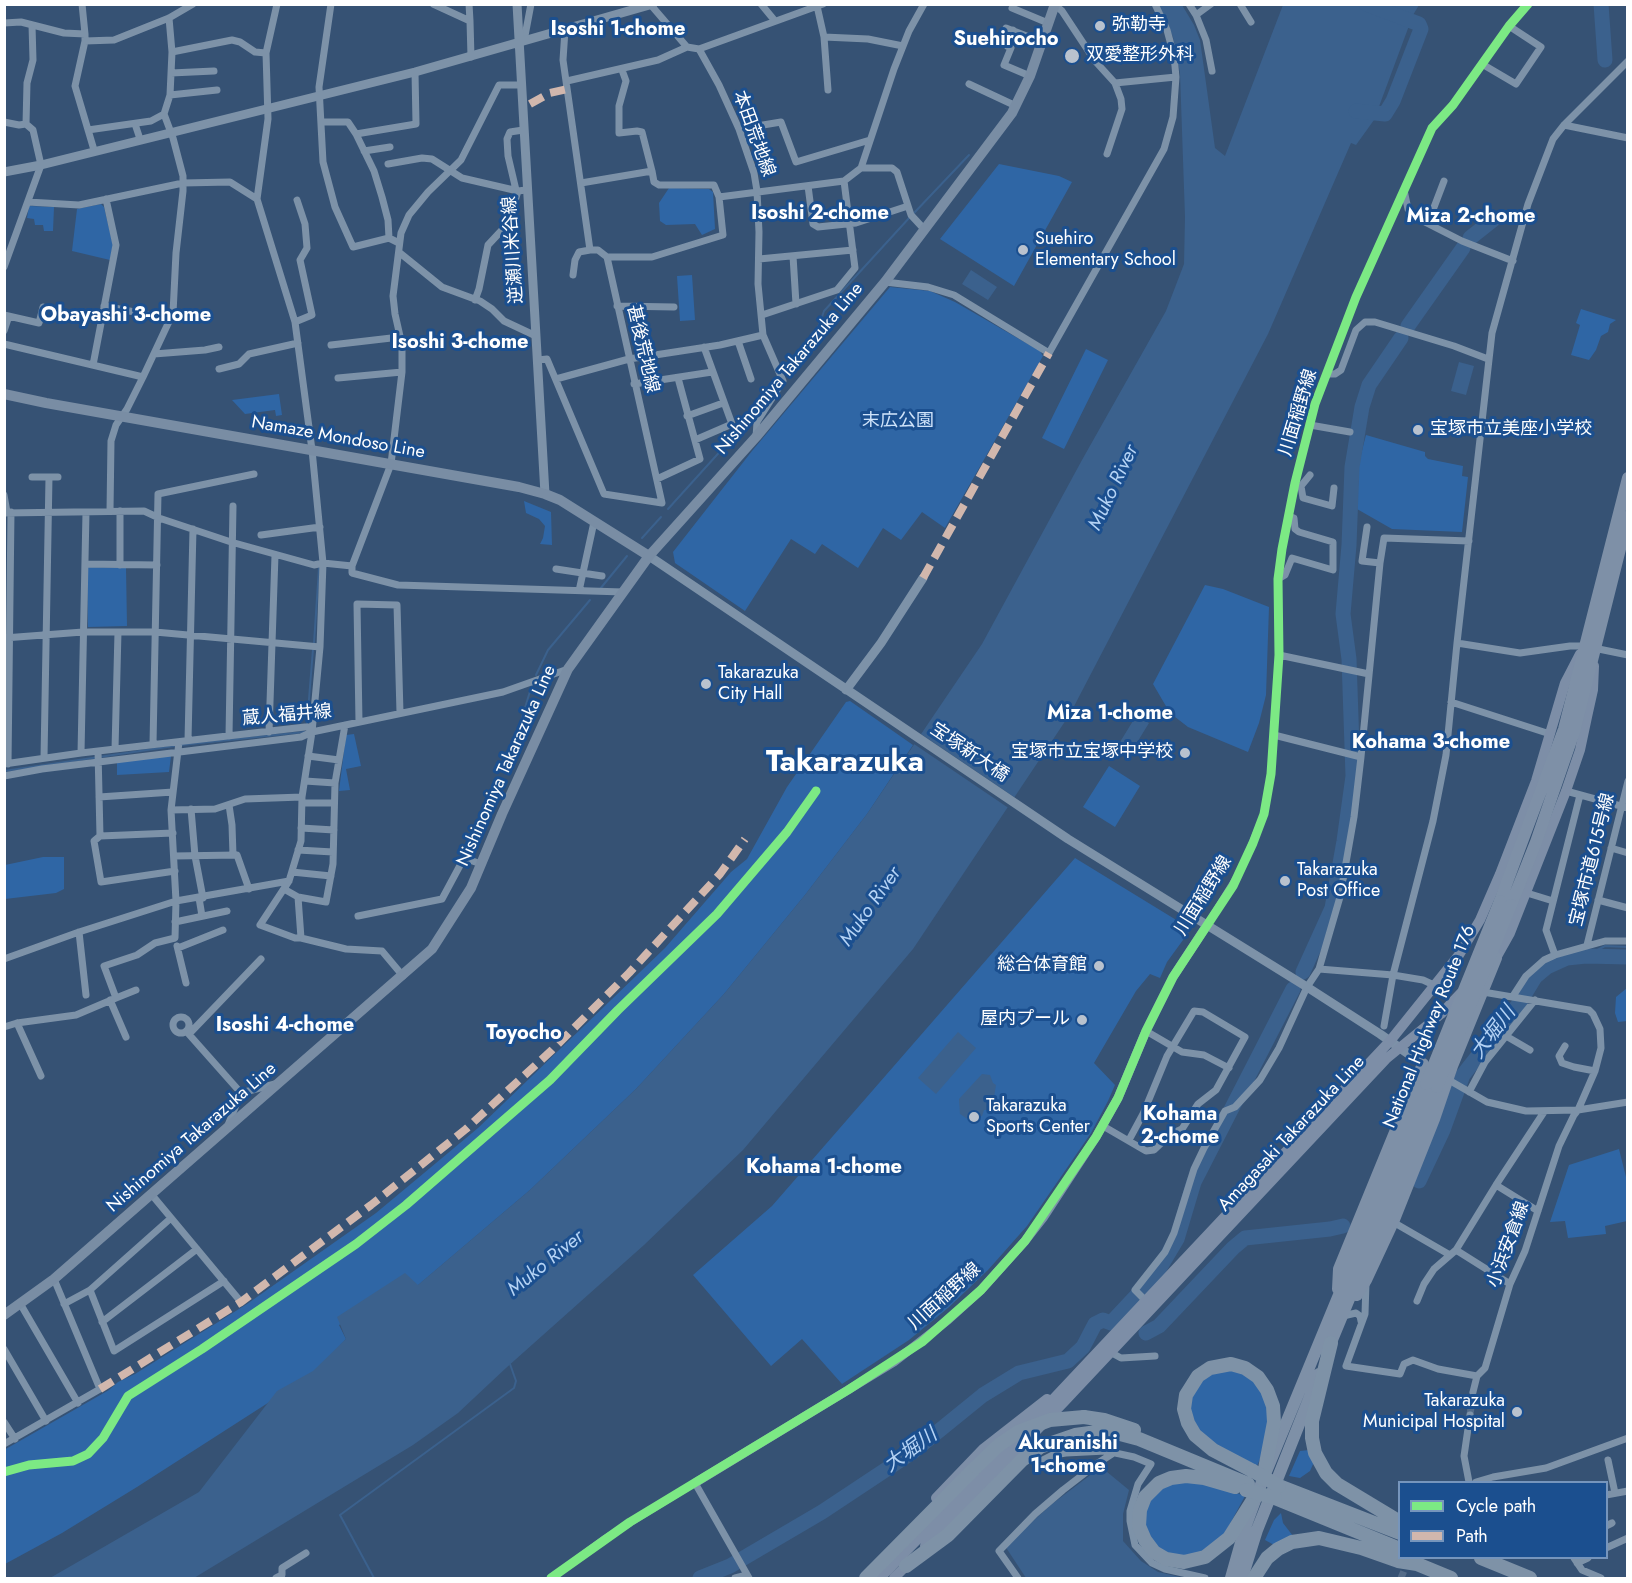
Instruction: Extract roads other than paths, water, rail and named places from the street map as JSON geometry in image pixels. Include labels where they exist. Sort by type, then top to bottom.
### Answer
[{"type":"highway","name":"National Highway Route 176","points":[[1242,1578],[1257,1530],[1331,1343],[1441,1083],[1505,903],[1536,842],[1574,732],[1589,647],[1628,478]]},
{"type":"highway","name":"National Highway Route 176","points":[[1589,647],[1626,531],[1628,518]]},
{"type":"highway","points":[[1343,1316],[1366,1281],[1393,1222],[1434,1119],[1441,1083],[1496,958]]},
{"type":"highway","points":[[1338,1299],[1339,1269],[1423,1064]]},
{"type":"highway","name":"National Highway Route 176","points":[[1231,1578],[1246,1526],[1253,1482],[1441,1083]]},
{"type":"highway","points":[[1331,1343],[1312,1421],[1315,1453],[1326,1473],[1337,1484],[1398,1521]]},
{"type":"highway","points":[[1253,1482],[1179,1476],[1165,1480],[1149,1491],[1142,1503],[1139,1518],[1141,1533],[1149,1546],[1166,1559],[1184,1562],[1205,1557],[1229,1538],[1253,1482],[1274,1422],[1273,1406],[1267,1390],[1258,1377],[1245,1368],[1231,1364],[1210,1368],[1197,1376],[1189,1388],[1184,1409],[1188,1423],[1195,1435],[1206,1446],[1253,1482]]},
{"type":"highway","points":[[864,1578],[999,1445],[1018,1432],[1050,1420],[1084,1417],[1122,1426],[1205,1456],[1277,1492]]},
{"type":"highway","points":[[906,1566],[948,1534],[1022,1460],[1040,1447],[1076,1435],[1097,1432],[1120,1434],[1139,1439],[1312,1506],[1398,1532]]},
{"type":"highway","points":[[1312,1506],[1398,1549]]},
{"type":"highway","points":[[1254,1578],[1261,1565],[1278,1549],[1292,1542],[1319,1538],[1348,1544],[1398,1561],[1414,1561],[1451,1578]]},
{"type":"highway","points":[[1486,1559],[1530,1578]]},
{"type":"main road","name":"Nishinomiya Takarazuka Line","points":[[4,1316],[54,1280],[432,949],[459,909],[481,864],[568,669],[649,556],[756,437],[885,282],[1016,106],[1030,76],[1055,5]]},
{"type":"main road","name":"Namaze Mondoso Line","points":[[4,394],[519,487],[545,494],[649,556]]},
{"type":"main road","name":"Amagasaki Takarazuka Line","points":[[894,1578],[1386,1059],[1394,1044],[1459,955],[1480,920],[1536,782],[1565,683],[1589,647]]},
{"type":"main road","name":"Amagasaki Takarazuka Line","points":[[880,1578],[1078,1374],[1141,1296],[1198,1243],[1394,1044],[1441,1014],[1496,958],[1510,933],[1527,893],[1580,750],[1593,690],[1589,647]]},
{"type":"main road","points":[[864,1578],[875,1562],[983,1449],[1078,1374]]},
{"type":"street","points":[[82,4],[85,38],[75,86],[94,150]]},
{"type":"street","points":[[4,23],[21,22],[85,38],[114,40],[170,18],[193,4]]},
{"type":"street","points":[[277,4],[266,53],[268,119],[257,199],[295,322],[312,450],[323,563],[320,647],[308,729],[308,756],[298,850],[289,881],[260,925],[295,938],[346,949],[382,951],[403,976]]},
{"type":"street","points":[[331,4],[319,95],[323,162],[335,207],[353,248],[389,238],[399,243]]},
{"type":"street","points":[[433,4],[470,21]]},
{"type":"street","points":[[469,4],[471,57]]},
{"type":"street","name":"逆瀬川米谷線","points":[[517,4],[522,41],[520,85],[523,130],[520,190],[538,360],[545,494]]},
{"type":"street","points":[[522,41],[531,4]]},
{"type":"street","points":[[761,4],[775,21]]},
{"type":"street","points":[[719,197],[844,181],[861,168],[903,46],[924,4]]},
{"type":"street","points":[[885,282],[928,287],[954,295],[1049,353],[1164,149],[1173,117],[1176,77],[1174,56],[1167,30],[1155,4]]},
{"type":"street","points":[[1189,4],[1206,40],[1212,71]]},
{"type":"street","points":[[1196,15],[1211,4]]},
{"type":"street","points":[[1240,4],[1251,22]]},
{"type":"street","name":"川面稲野線","points":[[551,1578],[604,1539],[894,1362],[948,1320],[981,1290],[1025,1241],[1043,1218],[1103,1126],[1180,962],[1207,925],[1241,870],[1264,814],[1271,774],[1279,655],[1278,579],[1288,516],[1298,484],[1315,404],[1356,297],[1432,128],[1453,105],[1509,26],[1528,4]]},
{"type":"street","points":[[4,172],[41,165],[415,72],[651,5],[687,47]]},
{"type":"street","points":[[567,81],[658,60],[687,47],[699,49],[820,5],[828,90]]},
{"type":"street","points":[[1055,5],[1062,11],[1095,61],[1115,83],[1121,99],[1122,109],[1107,154]]},
{"type":"street","points":[[1012,8],[1048,23]]},
{"type":"street","points":[[110,511],[111,441],[116,425],[143,377],[173,314],[183,183],[173,138],[164,114],[170,95],[172,52],[170,18]]},
{"type":"street","points":[[26,124],[27,83],[33,60],[32,26]]},
{"type":"street","points":[[1482,64],[1516,84],[1541,47],[1509,26]]},
{"type":"street","points":[[1030,76],[1004,65],[1011,48],[1007,46],[1010,29],[1042,42]]},
{"type":"street","points":[[565,30],[563,60],[590,250]]},
{"type":"street","points":[[824,38],[868,39],[903,46]]},
{"type":"street","points":[[172,52],[232,40],[240,42],[255,52],[266,53]]},
{"type":"street","name":"本田荒地線","points":[[699,49],[739,129],[754,173],[757,191],[758,284],[764,334],[783,381],[757,422],[756,437]]},
{"type":"street","points":[[1384,1026],[1393,975],[1433,821],[1446,754],[1492,333],[1528,204],[1553,139],[1628,61]]},
{"type":"street","points":[[573,275],[575,260],[579,252],[598,250],[607,257],[652,257],[723,236],[719,197],[714,185],[659,185],[654,182],[642,132],[619,133],[619,106],[626,81],[622,70]]},
{"type":"street","points":[[171,73],[214,71]]},
{"type":"street","points":[[356,134],[416,124],[415,72]]},
{"type":"street","points":[[1115,83],[1176,77]]},
{"type":"street","points":[[969,84],[1016,106]]},
{"type":"street","points":[[520,85],[499,85],[461,159],[409,215],[399,243],[400,253],[393,296],[394,314],[400,337],[402,372],[391,464],[352,566],[352,573],[398,585],[623,592]]},
{"type":"street","points":[[170,95],[217,90]]},
{"type":"street","points":[[88,130],[151,121],[164,114]]},
{"type":"street","points":[[4,122],[26,124],[33,130],[41,165],[4,267]]},
{"type":"street","points":[[321,122],[348,122],[356,134],[382,197],[388,220],[389,238]]},
{"type":"street","points":[[739,129],[781,122],[796,162],[870,140]]},
{"type":"street","points":[[135,124],[140,139]]},
{"type":"street","points":[[1564,125],[1628,138]]},
{"type":"street","points":[[475,300],[480,290],[488,245],[502,230],[520,190],[507,156],[507,139],[510,132],[523,130]]},
{"type":"street","points":[[364,151],[390,147]]},
{"type":"street","points":[[388,164],[422,158],[432,159],[462,178],[520,190]]},
{"type":"street","points":[[861,168],[892,168],[897,172],[911,215],[924,229]]},
{"type":"street","points":[[580,183],[652,171]]},
{"type":"street","points":[[762,315],[837,290],[855,268],[844,181]]},
{"type":"street","points":[[1428,223],[1444,181]]},
{"type":"street","points":[[28,202],[79,205],[183,183],[230,182],[257,199]]},
{"type":"street","points":[[808,186],[813,224],[818,227],[856,223],[908,206]]},
{"type":"street","points":[[1404,190],[1408,209],[1413,216],[1462,241],[1513,261]]},
{"type":"street","points":[[93,365],[116,245],[106,199]]},
{"type":"street","points":[[295,322],[312,315],[300,261],[307,248],[305,224],[297,200]]},
{"type":"street","points":[[759,259],[853,250]]},
{"type":"street","points":[[400,253],[442,287],[475,300],[492,309],[504,321],[536,336]]},
{"type":"street","points":[[793,256],[796,303]]},
{"type":"street","name":"甚後荒地線","points":[[556,380],[604,494],[662,503],[607,257]]},
{"type":"street","points":[[104,306],[171,319]]},
{"type":"street","points":[[617,306],[674,307]]},
{"type":"street","points":[[4,331],[7,316],[39,323],[43,307]]},
{"type":"street","points":[[1327,374],[1335,374],[1341,370],[1356,330],[1365,322],[1374,322],[1488,359]]},
{"type":"street","points":[[538,360],[547,359],[556,380],[628,359],[738,341],[764,334]]},
{"type":"street","points":[[331,345],[400,337]]},
{"type":"street","points":[[738,341],[751,379]]},
{"type":"street","points":[[219,369],[240,364],[249,354],[298,343]]},
{"type":"street","points":[[4,344],[143,377]]},
{"type":"street","points":[[154,354],[219,347]]},
{"type":"street","points":[[695,440],[732,424],[705,347]]},
{"type":"street","points":[[338,378],[402,372]]},
{"type":"street","points":[[634,384],[712,372]]},
{"type":"street","points":[[657,478],[700,459],[678,378]]},
{"type":"street","points":[[687,416],[723,403]]},
{"type":"street","points":[[1310,425],[1350,432]]},
{"type":"street","points":[[153,744],[158,494],[255,474]]},
{"type":"street","points":[[1310,475],[1298,484],[1303,498],[1332,506],[1334,488]]},
{"type":"street","points":[[32,477],[58,477]]},
{"type":"street","points":[[44,758],[49,477]]},
{"type":"street","points":[[4,495],[8,512],[6,764]]},
{"type":"street","points":[[229,736],[233,506]]},
{"type":"street","points":[[120,511],[120,565]]},
{"type":"street","points":[[8,512],[144,511],[231,542],[276,555],[315,565],[323,563],[352,566]]},
{"type":"street","points":[[81,753],[86,512]]},
{"type":"street","points":[[1278,579],[1285,575],[1292,558],[1333,570],[1333,542],[1299,532],[1295,529],[1294,518],[1288,516]]},
{"type":"street","points":[[579,591],[594,522]]},
{"type":"street","points":[[261,535],[320,527]]},
{"type":"street","points":[[1367,527],[1362,561],[1380,563]]},
{"type":"street","points":[[188,741],[193,529]]},
{"type":"street","points":[[1141,1296],[1135,1290],[1165,1252],[1174,1233],[1194,1169],[1225,1111],[1232,1108],[1260,1080],[1279,1048],[1307,987],[1319,969],[1340,897],[1361,757],[1384,538],[1469,541]]},
{"type":"street","points":[[269,732],[276,555]]},
{"type":"street","name":"宝塚新大橋","points":[[649,556],[1068,839],[1307,987],[1394,1044],[1423,1064],[1441,1083]]},
{"type":"street","points":[[85,564],[158,565]]},
{"type":"street","points":[[556,569],[602,576]]},
{"type":"street","points":[[849,692],[923,578]]},
{"type":"street","points":[[359,722],[357,604],[397,605],[400,713]]},
{"type":"street","points":[[7,638],[83,632],[155,632],[231,637],[320,647]]},
{"type":"street","points":[[115,749],[118,632]]},
{"type":"street","points":[[1457,642],[1520,653],[1570,646],[1589,647],[1628,655]]},
{"type":"street","points":[[1279,655],[1369,674]]},
{"type":"street","name":"蔵人福井線","points":[[6,764],[81,753],[98,756],[115,749],[153,744],[345,725],[503,692],[568,669]]},
{"type":"street","points":[[1451,702],[1550,734]]},
{"type":"street","points":[[284,889],[298,897],[326,902],[333,852],[335,783],[345,725]]},
{"type":"street","points":[[4,776],[98,756],[178,752],[301,738],[308,729]]},
{"type":"street","points":[[1274,735],[1361,757]]},
{"type":"street","points":[[178,742],[171,810],[176,901],[175,938],[186,982]]},
{"type":"street","points":[[98,756],[100,836]]},
{"type":"street","points":[[308,756],[339,760]]},
{"type":"street","points":[[305,781],[335,783]]},
{"type":"street","name":"宝塚市道615号線","points":[[1587,945],[1611,848],[1624,807],[1628,781]]},
{"type":"street","points":[[1566,791],[1624,807]]},
{"type":"street","points":[[99,797],[173,792]]},
{"type":"street","points":[[1555,955],[1546,930],[1580,795]]},
{"type":"street","points":[[171,810],[215,809],[245,799],[334,803]]},
{"type":"street","points":[[229,805],[232,855]]},
{"type":"street","points":[[191,810],[202,916]]},
{"type":"street","points":[[301,828],[334,830]]},
{"type":"street","points":[[172,833],[100,836],[94,840],[101,882],[175,871]]},
{"type":"street","points":[[1611,848],[1628,853]]},
{"type":"street","points":[[298,850],[333,852]]},
{"type":"street","points":[[174,856],[237,855],[249,889]]},
{"type":"street","points":[[358,916],[441,899],[464,858],[481,864]]},
{"type":"street","points":[[292,872],[331,876]]},
{"type":"street","points":[[4,958],[176,901],[289,881]]},
{"type":"street","points":[[1527,893],[1553,901]]},
{"type":"street","points":[[298,897],[301,938]]},
{"type":"street","points":[[1598,900],[1628,908]]},
{"type":"street","points":[[176,922],[227,911]]},
{"type":"street","points":[[177,948],[223,930]]},
{"type":"street","points":[[79,932],[86,995]]},
{"type":"street","points":[[126,1037],[104,966],[137,955],[155,943],[175,938]]},
{"type":"street","points":[[1514,996],[1526,976],[1544,960],[1587,945],[1605,941],[1628,941]]},
{"type":"street","points":[[241,1093],[187,1032],[261,959]]},
{"type":"street","points":[[1319,969],[1393,975],[1423,980],[1436,986]]},
{"type":"street","points":[[4,1027],[17,1023],[76,1015],[136,990]]},
{"type":"street","points":[[1466,1090],[1532,999],[1483,992]]},
{"type":"street","name":"小浜安倉線","points":[[1473,1392],[1477,1376],[1485,1368],[1510,1284],[1525,1251],[1558,1146],[1578,1110],[1595,1071],[1601,1048],[1601,1036],[1593,1014],[1586,1008],[1532,999]]},
{"type":"street","points":[[1103,1126],[1146,1151],[1154,1150],[1171,1134],[1185,1126],[1198,1104],[1216,1090],[1245,1037],[1203,1012],[1194,1011],[1173,1047],[1129,1140]]},
{"type":"street","points":[[17,1023],[41,1076]]},
{"type":"street","points":[[1146,1031],[1187,1054],[1204,1055],[1229,1068]]},
{"type":"street","points":[[1506,1036],[1530,1050]]},
{"type":"street","points":[[1565,1046],[1559,1056],[1562,1063],[1595,1071]]},
{"type":"street","points":[[241,1093],[281,1082]]},
{"type":"street","points":[[1441,1083],[1466,1090],[1487,1102],[1506,1108],[1544,1112],[1578,1110],[1628,1102]]},
{"type":"street","points":[[225,1130],[241,1093]]},
{"type":"street","points":[[1417,1301],[1434,1269],[1453,1253],[1544,1112]]},
{"type":"street","points":[[1496,1185],[1538,1210]]},
{"type":"street","points":[[152,1195],[241,1302]]},
{"type":"street","points":[[64,1304],[90,1290],[171,1218]]},
{"type":"street","points":[[1393,1222],[1510,1284]]},
{"type":"street","points":[[102,1322],[197,1249]]},
{"type":"street","points":[[4,1444],[100,1389],[54,1280]]},
{"type":"street","points":[[90,1290],[114,1351],[224,1281]]},
{"type":"street","points":[[1366,1281],[1365,1314],[1346,1366],[1400,1374],[1404,1364],[1413,1360],[1438,1370],[1477,1376]]},
{"type":"street","points":[[21,1305],[78,1402]]},
{"type":"street","points":[[1343,1316],[1351,1313],[1358,1314],[1361,1327]]},
{"type":"street","points":[[4,1349],[46,1421]]},
{"type":"street","points":[[1110,1352],[1121,1358],[1155,1356]]},
{"type":"street","points":[[1469,1481],[1464,1456],[1470,1415]]},
{"type":"street","points":[[4,1422],[15,1439]]},
{"type":"street","points":[[1479,1481],[1546,1468],[1628,1438]]},
{"type":"street","points":[[1018,1578],[999,1551],[1056,1496],[1098,1462],[1115,1452]]},
{"type":"street","points":[[1044,1460],[1053,1455],[1066,1453],[1115,1452],[1142,1459],[1151,1464],[1138,1484],[1130,1511],[1135,1545],[1143,1555],[1159,1566],[1205,1578]]},
{"type":"street","points":[[1608,1460],[1615,1493]]},
{"type":"street","points":[[695,1483],[746,1574],[735,1578]]},
{"type":"street","points":[[1608,1495],[1628,1491]]},
{"type":"street","points":[[1608,1547],[1628,1538]]},
{"type":"street","points":[[276,1578],[282,1575],[282,1568],[306,1553]]},
{"type":"street","points":[[1575,1560],[1592,1576],[1600,1578]]},
{"type":"water","name":"Muko River","points":[[1159,5],[1182,5],[1194,25],[1200,40],[1215,148],[1225,156],[1283,5],[1419,5],[1413,15],[1374,120],[1356,145],[1351,143],[1268,334],[1070,714],[913,949],[743,1150],[644,1245],[458,1413],[413,1445],[194,1578],[50,1578],[199,1492],[277,1391],[313,1371],[346,1339],[337,1317],[405,1273],[418,1285],[530,1190],[636,1089],[724,994],[805,895],[867,814],[982,644],[1166,311],[1184,264],[1185,217],[1180,73],[1173,37]]},
{"type":"water","points":[[971,270],[997,287],[988,300],[962,284]]},
{"type":"water","points":[[1459,362],[1474,366],[1466,395],[1451,391]]},
{"type":"water","points":[[1136,716],[1149,723],[1133,749],[1120,742]]},
{"type":"water","points":[[958,1032],[976,1048],[936,1094],[918,1078]]},
{"type":"water","points":[[982,1074],[990,1075],[996,1085],[994,1097],[991,1098],[988,1110],[984,1110],[982,1116],[969,1120],[960,1114],[959,1099]]},
{"type":"water","points":[[1101,1467],[1129,1490],[1123,1514],[1123,1541],[1141,1561],[1158,1572],[1184,1578],[1026,1578],[1005,1546],[1052,1504]]},
{"type":"waterway","points":[[1356,111],[1385,114],[1393,101],[1421,29],[1419,24],[1366,4]]},
{"type":"waterway","points":[[1601,4],[1605,60]]},
{"type":"waterway","points":[[914,213],[969,155]]},
{"type":"waterway","points":[[783,375],[810,342],[824,311],[910,217]]},
{"type":"waterway","points":[[1470,238],[1494,219]]},
{"type":"waterway","points":[[1408,326],[1463,248]]},
{"type":"waterway","points":[[1303,972],[1332,908],[1353,776],[1349,659],[1343,614],[1352,467],[1362,407],[1369,385],[1401,338]]},
{"type":"waterway","points":[[668,509],[753,415],[779,381]]},
{"type":"waterway","points":[[642,538],[661,517]]},
{"type":"waterway","points":[[600,589],[627,556]]},
{"type":"waterway","points":[[314,643],[319,568]]},
{"type":"waterway","points":[[536,675],[548,650],[590,600]]},
{"type":"waterway","points":[[307,724],[313,649]]},
{"type":"waterway","points":[[515,740],[532,685]]},
{"type":"waterway","points":[[181,745],[304,732]]},
{"type":"waterway","points":[[4,771],[174,746]]},
{"type":"waterway","points":[[1586,956],[1605,946],[1628,947]]},
{"type":"waterway","name":"大堀川","points":[[1419,1181],[1443,1130],[1463,1075],[1518,1005],[1535,977],[1547,967],[1567,958],[1628,957]]},
{"type":"waterway","name":"大堀川","points":[[700,1578],[730,1566],[822,1512],[914,1451],[983,1395],[1019,1373],[1068,1361],[1083,1347],[1095,1324],[1103,1320],[1111,1323],[1155,1276],[1177,1239],[1194,1182],[1293,989]]},
{"type":"waterway","name":"大堀川","points":[[1146,1333],[1159,1326],[1245,1238],[1343,1226]]},
{"type":"waterway","points":[[374,1578],[340,1515],[514,1388],[516,1381],[510,1364]]},
{"type":"tunnel","points":[[1470,1415],[1473,1392]]},
{"type":"tunnel","points":[[1401,1578],[1408,1561]]},
{"type":"place","name":"弥勒寺","points":[[1100,26]]},
{"type":"place","name":"双愛整形外科","points":[[1072,56]]},
{"type":"place","name":"Suehiro Elementary School","points":[[1023,250]]},
{"type":"place","name":"宝塚市立美座小学校","points":[[1418,430]]},
{"type":"place","name":"Takarazuka City Hall","points":[[706,684]]},
{"type":"place","name":"宝塚市立宝塚中学校","points":[[1185,753]]},
{"type":"place","name":"Takarazuka Post Office","points":[[1285,881]]},
{"type":"place","name":"総合体育館","points":[[1099,966]]},
{"type":"place","name":"屋内プール","points":[[1082,1020]]},
{"type":"place","name":"Takarazuka Sports Center","points":[[974,1117]]},
{"type":"place","name":"Takarazuka Municipal Hospital","points":[[1517,1412]]},
{"type":"district","name":"Isoshi 1-chome","points":[[618,30]]},
{"type":"district","name":"Suehirocho","points":[[1006,40]]},
{"type":"district","name":"Isoshi 2-chome","points":[[820,214]]},
{"type":"district","name":"Miza 2-chome","points":[[1471,217]]},
{"type":"district","name":"Obayashi 3-chome","points":[[126,316]]},
{"type":"district","name":"Isoshi 3-chome","points":[[460,343]]},
{"type":"district","name":"Miza 1-chome","points":[[1110,714]]},
{"type":"district","name":"Kohama 3-chome","points":[[1431,743]]},
{"type":"district","name":"Takarazuka","points":[[845,764]]},
{"type":"district","name":"Isoshi 4-chome","points":[[285,1026]]},
{"type":"district","name":"Toyocho","points":[[524,1034]]},
{"type":"district","name":"Kohama 2-chome","points":[[1180,1126]]},
{"type":"district","name":"Kohama 1-chome","points":[[824,1168]]},
{"type":"district","name":"Akuranishi 1-chome","points":[[1068,1456]]},
{"type":"park label","name":"末広公園","points":[[898,422]]}]
